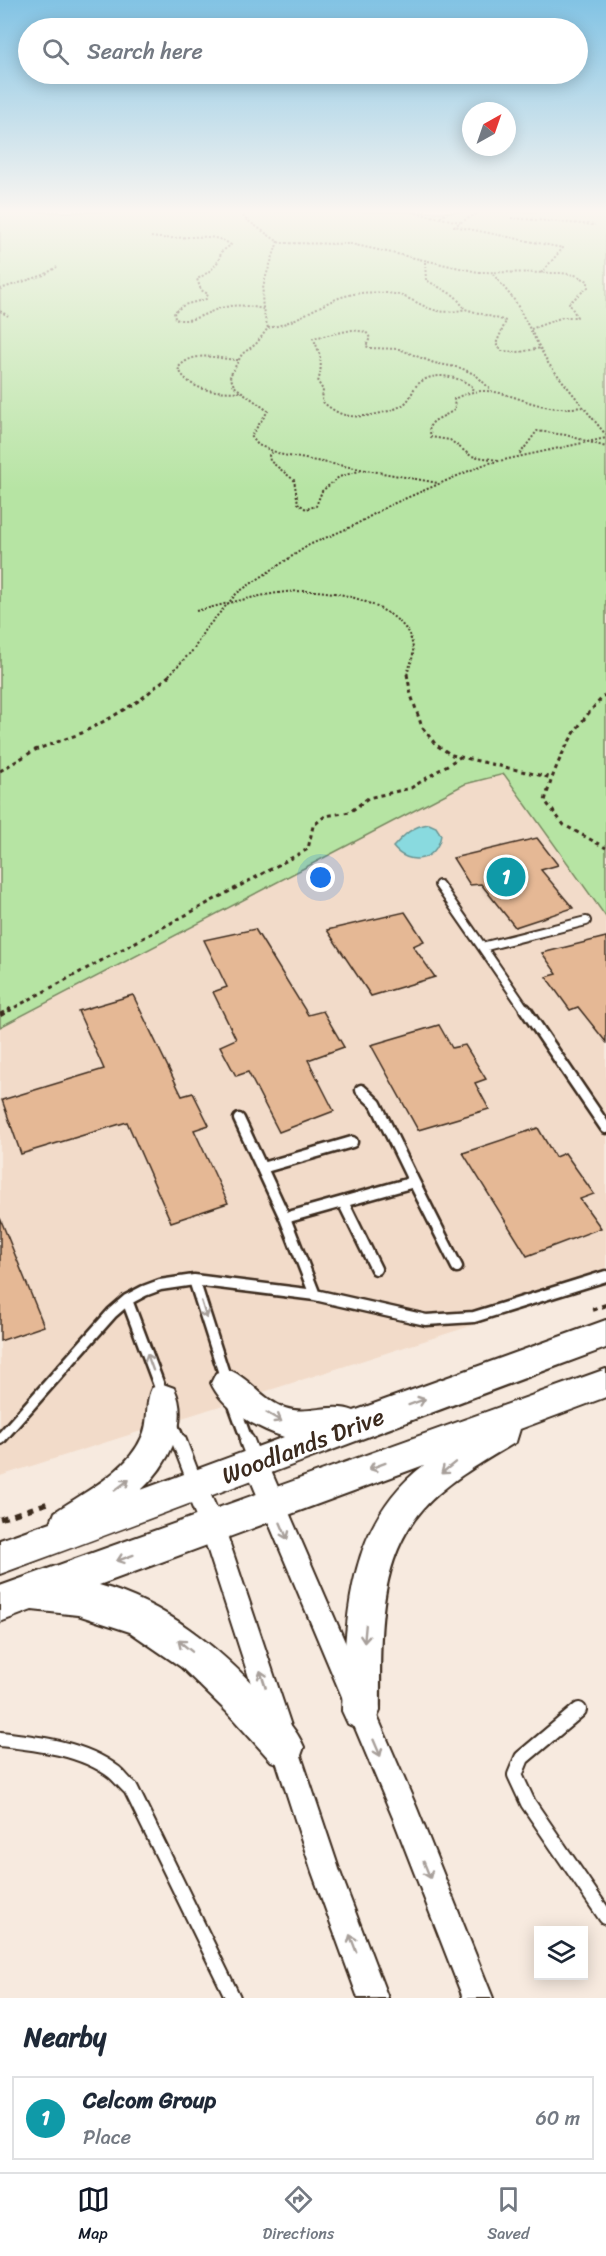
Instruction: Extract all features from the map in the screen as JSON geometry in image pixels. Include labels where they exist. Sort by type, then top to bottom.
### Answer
[{"type":"main road","name":"Woodlands Drive","points":[[0,1557],[196,1487],[373,1418],[606,1334]]},
{"type":"main road","points":[[227,1383],[266,1413],[284,1423],[315,1425],[373,1418]]},
{"type":"main road","name":"Woodlands Drive","points":[[14,1599],[606,1383]]},
{"type":"main road","points":[[40,1543],[124,1483],[148,1459],[160,1436],[163,1398]]},
{"type":"main road","points":[[361,1711],[369,1590],[389,1528],[412,1497],[462,1457],[550,1402]]},
{"type":"main road","points":[[14,1599],[77,1596],[133,1614],[168,1632],[216,1672],[285,1747]]},
{"type":"street","points":[[256,1464],[406,1816],[478,1998]]},
{"type":"street","points":[[196,1487],[212,1526],[326,1872],[373,1998]]},
{"type":"lane","points":[[439,885],[606,1128]]},
{"type":"lane","points":[[482,947],[586,921]]},
{"type":"lane","points":[[361,1090],[376,1104],[382,1114],[457,1268]]},
{"type":"lane","points":[[238,1119],[285,1218],[315,1295]]},
{"type":"lane","points":[[262,1168],[352,1142]]},
{"type":"lane","points":[[285,1218],[414,1182]]},
{"type":"lane","points":[[343,1202],[376,1269]]},
{"type":"lane","points":[[0,1439],[112,1313],[128,1300],[160,1285],[194,1280],[315,1295],[426,1320],[474,1317],[606,1276]]},
{"type":"lane","points":[[194,1280],[256,1464]]},
{"type":"lane","points":[[128,1300],[196,1487]]},
{"type":"lane","points":[[579,1710],[522,1758],[515,1776],[528,1803],[606,1917]]},
{"type":"lane","points":[[0,1739],[31,1743],[84,1758],[112,1771],[131,1789],[233,1998]]},
{"type":"path","points":[[185,305],[174,312],[175,320],[186,322],[225,305]]},
{"type":"path","points":[[246,305],[263,309]]},
{"type":"path","points":[[263,305],[268,328]]},
{"type":"path","points":[[324,305],[290,324],[268,328],[256,344],[242,354],[238,360],[230,376],[234,386],[268,411],[250,436],[258,445],[272,452],[439,483]]},
{"type":"path","points":[[417,305],[441,313],[465,309],[506,321],[496,344],[502,351],[520,352],[541,348]]},
{"type":"path","points":[[463,305],[465,309]]},
{"type":"path","points":[[0,771],[35,750],[82,733],[140,700],[179,667],[194,649],[204,631],[237,593],[309,545],[439,483],[516,456],[606,436],[548,363],[518,305]]},
{"type":"path","points":[[531,329],[563,317],[577,317],[570,305]]},
{"type":"path","points":[[0,311],[8,315]]},
{"type":"path","points":[[472,390],[473,387],[461,380],[429,378],[417,385],[408,400],[395,408],[348,416],[322,401],[323,390],[318,382],[322,368],[319,350],[313,338],[352,330],[366,332],[370,338],[366,346],[370,348],[399,349],[434,363],[461,368],[476,375],[491,390]]},
{"type":"path","points":[[238,360],[224,361],[192,356],[184,359],[178,368],[182,376],[200,390],[243,392]]},
{"type":"path","points":[[500,461],[471,456],[450,440],[436,439],[428,433],[429,427],[434,421],[455,410],[454,399],[472,390],[491,390],[549,407],[584,407]]},
{"type":"path","points":[[516,456],[526,449],[530,436],[537,431],[566,435],[606,447]]},
{"type":"path","points":[[272,452],[269,455],[270,461],[294,480],[298,503],[306,509],[317,506],[320,503],[322,491],[339,477],[363,470]]},
{"type":"path","points":[[196,611],[291,590],[327,589],[358,596],[406,625],[414,650],[407,675],[409,689],[424,733],[452,755],[552,778]]},
{"type":"path","points":[[606,694],[576,728],[560,757],[545,801],[560,822],[579,835],[600,843],[606,848]]},
{"type":"path","points":[[0,1015],[308,849],[313,826],[325,816],[350,812],[368,798],[411,788],[460,757]]},
{"type":"shaded area","points":[[504,774],[606,917],[606,1283],[0,1476],[0,1027],[465,784]]},
{"type":"green space","points":[[0,305],[606,305],[606,917],[504,774],[465,784],[0,1027]]},
{"type":"water","points":[[429,824],[436,827],[441,835],[434,851],[428,855],[414,859],[399,853],[393,847],[413,829]]},
{"type":"building","points":[[537,838],[558,865],[541,870],[573,908],[515,927],[481,884],[470,885],[453,858]]},
{"type":"building","points":[[405,912],[424,941],[413,946],[435,977],[371,996],[327,930]]},
{"type":"building","points":[[255,929],[308,1015],[323,1011],[344,1047],[308,1060],[334,1111],[279,1132],[248,1072],[236,1076],[220,1046],[236,1039],[213,992],[227,987],[204,940]]},
{"type":"building","points":[[606,937],[606,1042],[578,1007],[570,1010],[546,977],[557,974],[542,953]]},
{"type":"building","points":[[133,995],[182,1096],[193,1093],[209,1125],[194,1130],[228,1203],[171,1222],[127,1122],[21,1154],[2,1100],[104,1069],[78,1011]]},
{"type":"building","points":[[439,1025],[452,1048],[465,1045],[486,1079],[475,1083],[489,1109],[418,1130],[371,1045]]},
{"type":"building","points":[[538,1128],[555,1157],[565,1153],[594,1194],[580,1199],[601,1228],[527,1256],[463,1153]]},
{"type":"building","points":[[0,1218],[44,1326],[0,1341]]},
{"type":"place","name":"Celcom Group","points":[[506,877]]}]
